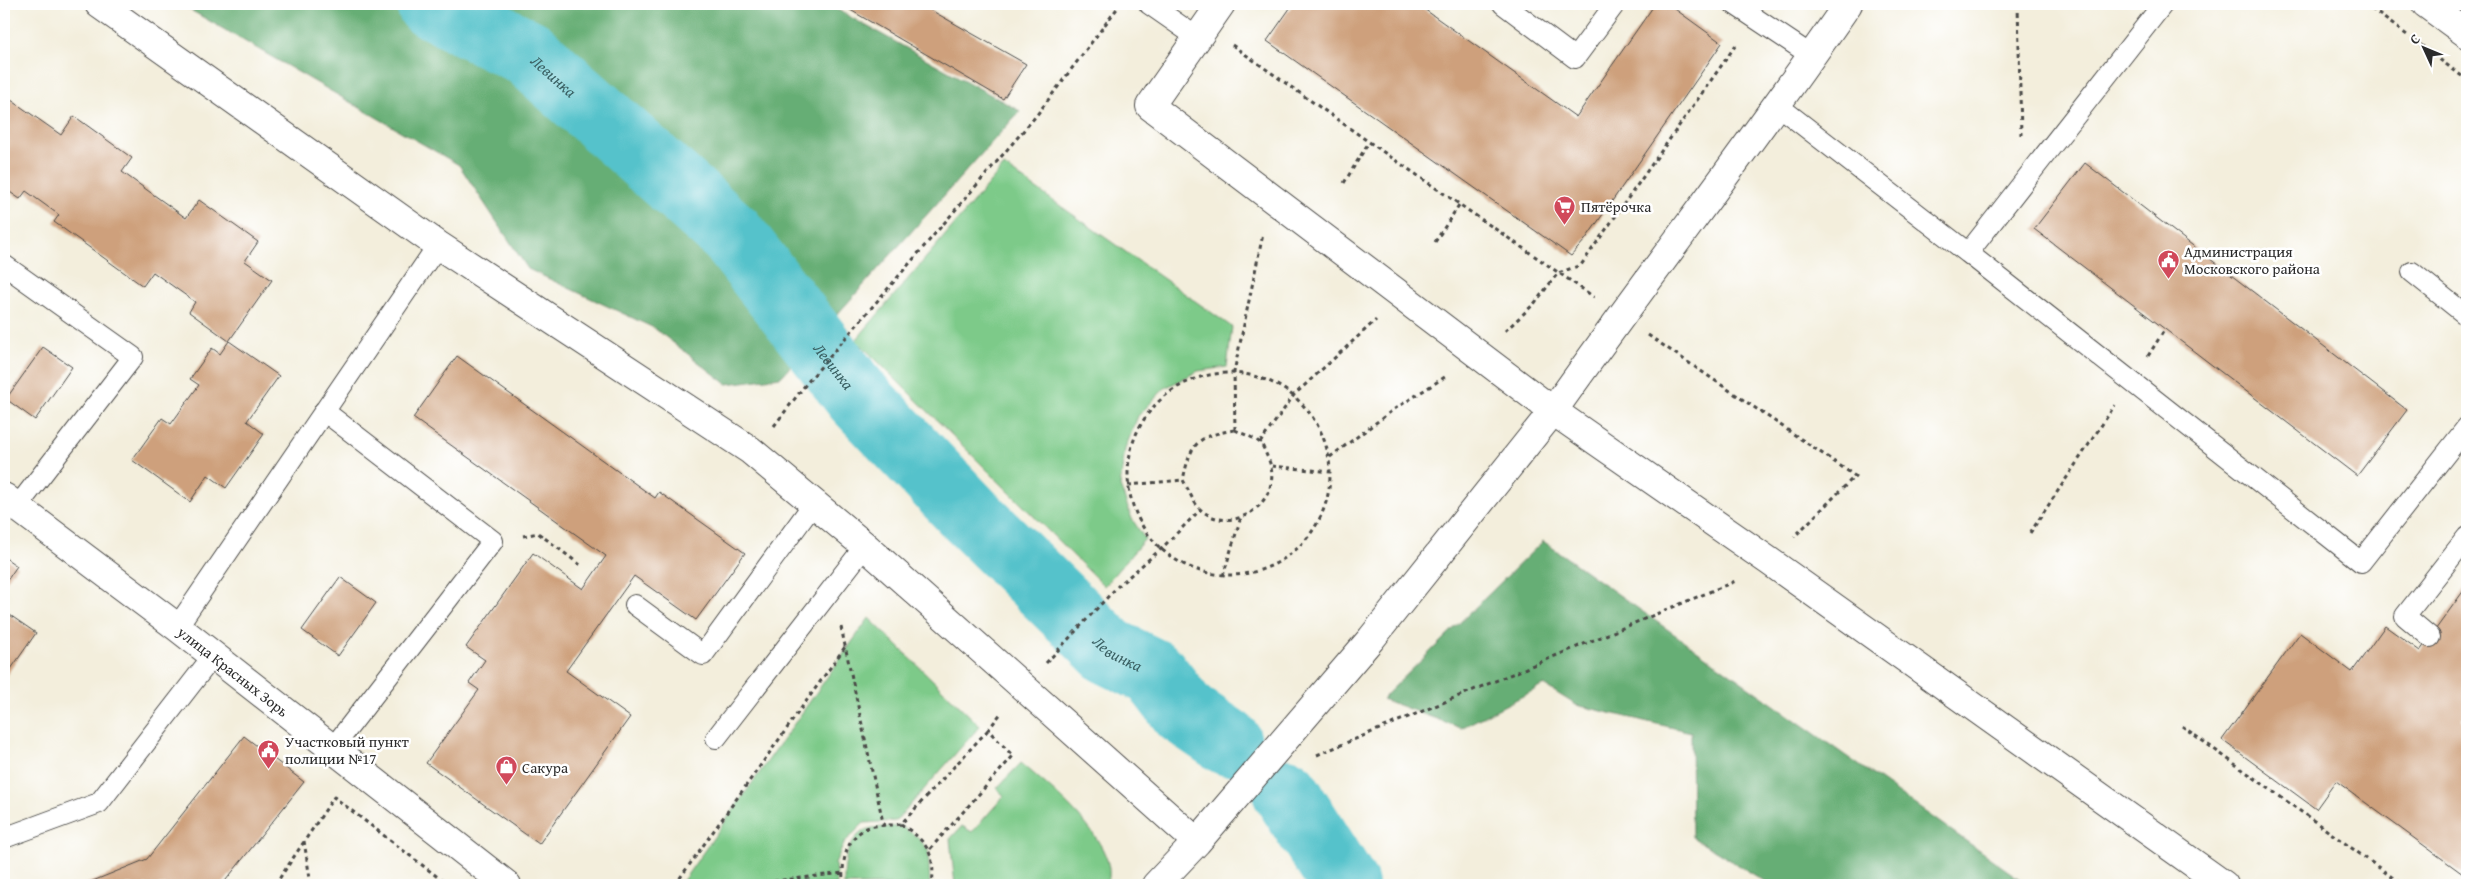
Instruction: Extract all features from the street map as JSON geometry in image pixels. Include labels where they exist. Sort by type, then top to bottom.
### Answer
[{"type":"street","points":[[99,4],[438,245],[750,450],[866,546],[1197,842]]},
{"type":"street","points":[[1221,4],[1150,106],[1553,411],[1769,561],[2224,885]]},
{"type":"street","points":[[1156,885],[1197,842],[1371,638],[1553,411],[1620,316],[1777,105],[1848,4]]},
{"type":"street","points":[[2426,4],[2467,34]]},
{"type":"street","name":"улица Красных Зорь","points":[[10,502],[176,627],[507,885]]},
{"type":"lane","points":[[1149,4],[1202,32]]},
{"type":"lane","points":[[1503,4],[1575,58],[1615,4]]},
{"type":"lane","points":[[1734,4],[1812,56]]},
{"type":"lane","points":[[1968,253],[2163,4]]},
{"type":"lane","points":[[1777,105],[2361,562],[2467,427]]},
{"type":"lane","points":[[176,627],[438,245]]},
{"type":"lane","points":[[4,265],[134,356],[10,502]]},
{"type":"lane","points":[[2412,272],[2467,316]]},
{"type":"lane","points":[[324,411],[493,541],[332,749]]},
{"type":"lane","points":[[635,605],[702,655],[814,503]]},
{"type":"lane","points":[[2430,637],[2405,616],[2467,537]]},
{"type":"lane","points":[[716,738],[832,586],[866,546]]},
{"type":"lane","points":[[4,838],[99,803],[213,656]]},
{"type":"path","points":[[750,450],[780,419],[806,384],[1036,116],[1121,4]]},
{"type":"path","points":[[2018,4],[2023,184]]},
{"type":"path","points":[[2365,4],[2467,80]]},
{"type":"path","points":[[1330,457],[1394,410],[1479,355],[1534,304],[1558,273],[1581,265],[1755,18]]},
{"type":"path","points":[[1202,32],[1369,142],[1855,476],[1769,561],[1730,584],[1316,756]]},
{"type":"path","points":[[1344,183],[1369,142]]},
{"type":"path","points":[[1435,242],[1459,205]]},
{"type":"path","points":[[1235,430],[1234,372],[1263,234]]},
{"type":"path","points":[[1260,443],[1294,395],[1382,314]]},
{"type":"path","points":[[2030,533],[2165,329]]},
{"type":"path","points":[[1234,372],[1256,376],[1294,395],[1318,423],[1330,457],[1331,472],[1324,513],[1300,548],[1265,570],[1223,576],[1198,571],[1161,549],[1137,517],[1128,485],[1130,450],[1144,418],[1168,393],[1199,377],[1234,372]]},
{"type":"path","points":[[1235,430],[1260,443],[1272,466],[1272,483],[1266,498],[1255,510],[1241,517],[1219,518],[1200,510],[1183,480],[1188,453],[1208,434],[1235,430]]},
{"type":"path","points":[[1272,466],[1331,472]]},
{"type":"path","points":[[1128,485],[1183,480]]},
{"type":"path","points":[[900,824],[988,730],[1022,684],[1049,660],[1118,586],[1161,549],[1200,510]]},
{"type":"path","points":[[1223,576],[1241,517]]},
{"type":"path","points":[[493,541],[538,533],[583,567]]},
{"type":"path","points":[[832,586],[884,826]]},
{"type":"path","points":[[675,885],[845,646]]},
{"type":"path","points":[[2182,726],[2403,885]]},
{"type":"path","points":[[930,849],[1013,756],[988,730]]},
{"type":"path","points":[[276,885],[334,797],[448,885]]},
{"type":"path","points":[[843,885],[848,845],[865,828],[900,824],[916,834],[930,849],[932,885]]},
{"type":"path","points":[[304,840],[311,885]]},
{"type":"path","points":[[742,885],[843,873]]},
{"type":"green space","points":[[180,4],[827,4],[1020,111],[781,377],[727,384],[654,328],[528,269],[459,165]]},
{"type":"green space","points":[[1004,166],[1232,327],[1227,367],[1198,371],[1165,388],[1138,416],[1125,449],[1120,486],[1132,519],[1145,539],[1104,586],[856,340]]},
{"type":"green space","points":[[1543,541],[2028,885],[1771,885],[1692,837],[1691,732],[1576,705],[1544,685],[1461,728],[1382,699]]},
{"type":"green space","points":[[869,618],[980,726],[896,821],[864,823],[845,842],[835,863],[837,885],[680,885]]},
{"type":"green space","points":[[1021,763],[1064,801],[1094,835],[1104,852],[1109,869],[1107,885],[955,885],[950,839],[962,826],[972,832],[1004,796],[997,788]]},
{"type":"green space","points":[[900,826],[915,835],[928,849],[930,885],[844,885],[847,854],[858,835],[865,830],[878,827]]},
{"type":"building","points":[[840,4],[920,4],[1026,64],[1003,99]]},
{"type":"building","points":[[1293,4],[1417,4],[1576,117],[1655,4],[1668,4],[1722,43],[1585,240],[1571,256],[1267,41]]},
{"type":"building","points":[[4,95],[61,135],[74,116],[132,158],[122,172],[186,218],[199,200],[258,242],[245,261],[272,280],[229,341],[189,312],[195,302],[153,272],[143,286],[54,222],[59,215],[26,191],[20,199],[4,188]]},
{"type":"building","name":"Администрация Московского района","points":[[2085,163],[2407,410],[2357,476],[2034,229]]},
{"type":"building","points":[[229,341],[279,376],[247,421],[264,434],[226,488],[208,475],[190,502],[132,460],[162,418],[171,424],[199,385],[190,379],[212,348],[220,354]]},
{"type":"building","points":[[43,347],[72,367],[35,420],[6,399]]},
{"type":"building","points":[[457,356],[655,498],[659,492],[745,553],[696,620],[634,576],[566,671],[630,717],[539,844],[426,763],[479,690],[469,683],[485,660],[466,647],[533,553],[583,589],[606,556],[413,418]]},
{"type":"building","points":[[4,557],[17,566],[4,585]]},
{"type":"building","points":[[340,577],[376,603],[338,656],[302,630]]},
{"type":"building","points":[[2467,586],[2467,710],[2461,719],[2467,723],[2467,877],[2336,781],[2316,809],[2222,740],[2300,633],[2352,672],[2385,626],[2420,651]]},
{"type":"building","points":[[4,611],[36,633],[4,679]]},
{"type":"building","points":[[244,736],[304,782],[222,885],[83,885],[147,859]]},
{"type":"waterway","name":"Левинка","points":[[430,4],[528,53],[731,234],[858,397],[972,517],[1109,651],[1154,673],[1184,712],[1228,742]]},
{"type":"waterway","name":"Левинка","points":[[1286,792],[1345,885]]},
{"type":"place","name":"Пятёрочка","points":[[1565,225]]},
{"type":"place","name":"Администрация Московского района","points":[[2168,279]]},
{"type":"place","name":"Участковый пункт полиции №17","points":[[269,769]]},
{"type":"place","name":"Сакура","points":[[506,786]]}]
